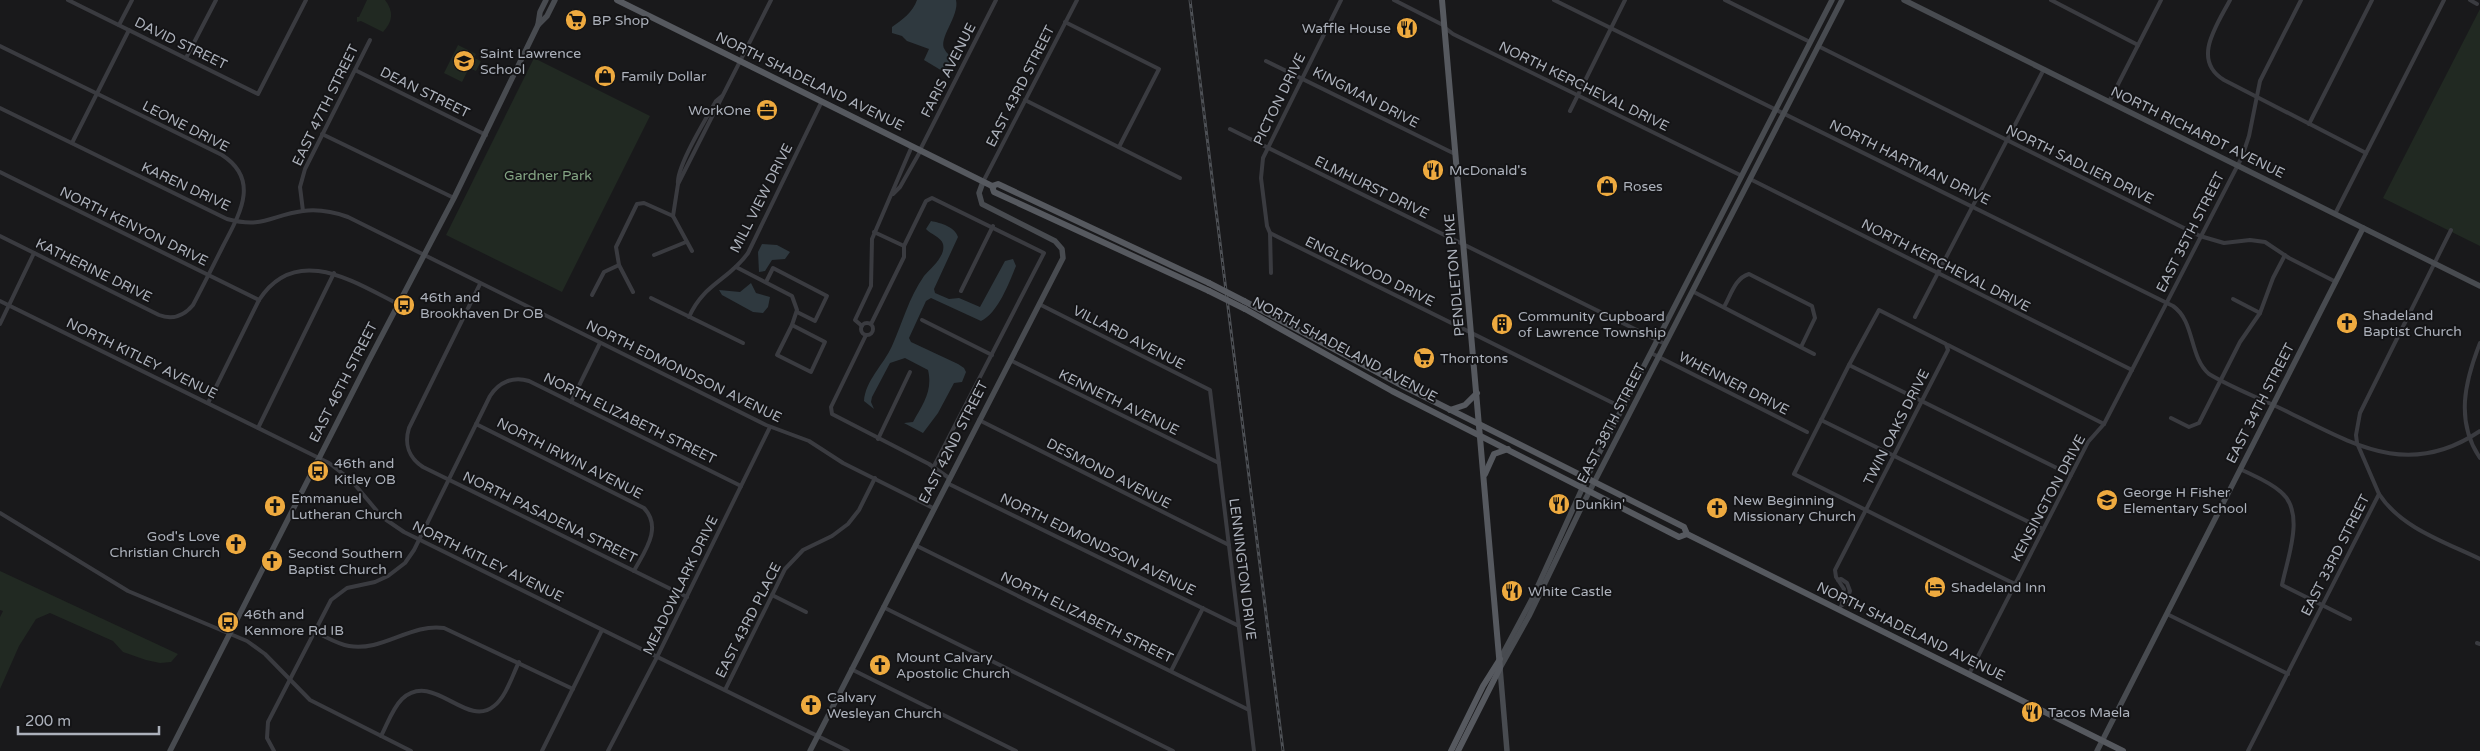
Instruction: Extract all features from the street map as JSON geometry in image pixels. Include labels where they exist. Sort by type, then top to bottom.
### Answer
[{"type":"main road","name":"EAST 46TH STREET","points":[[170,751],[319,457],[486,135],[538,25],[540,12],[546,0]]},
{"type":"main road","name":"EAST 46TH STREET","points":[[538,25],[547,16],[556,0]]},
{"type":"main road","name":"NORTH SHADELAND AVENUE","points":[[617,0],[983,182],[992,186],[998,184],[1209,283],[1450,410],[1684,527],[1688,534],[1841,607],[1968,674],[2123,751]]},
{"type":"main road","name":"PENDLETON PIKE","points":[[1442,0],[1500,668]]},
{"type":"main road","name":"EAST 38TH STREET","points":[[1451,751],[1483,686],[1500,659],[1532,599],[1587,478],[1832,0]]},
{"type":"main road","name":"EAST 38TH STREET","points":[[1458,751],[1529,616],[1658,357],[1842,0]]},
{"type":"main road","name":"NORTH RICHARDT AVENUE","points":[[1904,0],[2480,286]]},
{"type":"main road","name":"EAST 42ND STREET","points":[[810,751],[933,508],[1061,262],[1062,249],[1055,241],[982,204],[979,193],[983,182]]},
{"type":"main road","name":"NORTH SHADELAND AVENUE","points":[[992,186],[994,192],[1245,309],[1392,391],[1509,448],[1679,537],[1688,534]]},
{"type":"main road","name":"EAST 34TH STREET","points":[[2097,751],[2363,228]]},
{"type":"main road","points":[[1450,410],[1465,405],[1477,393]]},
{"type":"main road","points":[[1484,477],[1494,454],[1509,448]]},
{"type":"main road","points":[[1500,668],[1507,751]]},
{"type":"street","name":"DAVID STREET","points":[[68,0],[258,94],[306,0]]},
{"type":"street","points":[[119,25],[132,0]]},
{"type":"street","points":[[186,58],[216,0]]},
{"type":"street","points":[[672,216],[678,184],[677,177],[683,163],[716,101],[722,96],[771,0]]},
{"type":"street","name":"FARIS AVENUE","points":[[893,194],[900,187],[920,150],[996,0]]},
{"type":"street","name":"EAST 43RD STREET","points":[[983,182],[1076,0]]},
{"type":"street","name":"PICTON DRIVE","points":[[1272,272],[1270,233],[1267,226],[1261,174],[1263,158],[1341,0]]},
{"type":"street","name":"NORTH KERCHEVAL DRIVE","points":[[1394,0],[1444,26],[1453,34],[1742,176]]},
{"type":"street","name":"NORTH HARTMAN DRIVE","points":[[1554,0],[2167,303],[2176,308],[2182,315],[2204,369],[2221,380],[2358,446],[2386,454],[2414,455],[2440,450],[2470,438],[2480,431]]},
{"type":"street","points":[[1570,111],[1625,0]]},
{"type":"street","points":[[1725,0],[1810,42]]},
{"type":"street","points":[[2051,0],[2138,45]]},
{"type":"street","points":[[2109,102],[2161,0]]},
{"type":"street","points":[[2230,0],[2210,39],[2207,56],[2211,68],[2218,76],[2366,153]]},
{"type":"street","name":"EAST 35TH STREET","points":[[2123,387],[2237,165],[2249,136],[2255,96],[2264,72],[2301,0]]},
{"type":"street","points":[[2309,124],[2372,0]]},
{"type":"street","points":[[2335,214],[2444,0]]},
{"type":"street","points":[[2470,0],[2477,4]]},
{"type":"street","points":[[1065,22],[1159,69],[1119,147]]},
{"type":"street","points":[[72,143],[129,30]]},
{"type":"street","name":"EAST 47TH STREET","points":[[303,211],[300,198],[301,180],[370,40]]},
{"type":"street","name":"LEONE DRIVE","points":[[0,46],[231,161],[240,173],[244,187],[244,201],[236,221],[193,305],[180,315]]},
{"type":"street","name":"NORTH SADLIER DRIVE","points":[[1818,46],[2200,236],[2224,243],[2261,241],[2274,246],[2285,255],[2336,282]]},
{"type":"street","name":"KINGMAN DRIVE","points":[[1266,60],[1456,154]]},
{"type":"street","points":[[1915,317],[2044,69]]},
{"type":"street","name":"DEAN STREET","points":[[355,70],[486,135]]},
{"type":"street","points":[[1025,100],[1180,178]]},
{"type":"street","name":"MILL VIEW DRIVE","points":[[689,317],[703,293],[736,267],[748,253],[822,101]]},
{"type":"street","name":"KAREN DRIVE","points":[[0,108],[215,214],[236,221],[260,223],[303,211],[327,211],[342,215],[425,255]]},
{"type":"street","name":"ELMHURST DRIVE","points":[[1230,129],[1665,344]]},
{"type":"street","points":[[322,134],[454,198]]},
{"type":"street","name":"FARIS AVENUE","points":[[866,335],[861,330],[862,326],[855,320],[871,286],[871,247],[874,232],[893,194],[897,176],[912,146]]},
{"type":"street","name":"NORTH KENYON DRIVE","points":[[0,172],[259,300]]},
{"type":"street","name":"NORTH KERCHEVAL DRIVE","points":[[1750,179],[2132,370]]},
{"type":"street","points":[[948,480],[933,468],[834,418],[831,413],[831,407],[866,335],[870,335],[874,331],[871,324],[904,257],[904,246],[926,201],[930,198],[936,198],[993,226],[961,292]]},
{"type":"street","points":[[633,292],[619,265],[616,251],[617,243],[636,205],[644,203],[672,216],[692,252]]},
{"type":"street","name":"EAST 42ND STREET","points":[[933,468],[1044,252],[993,226]]},
{"type":"street","name":"EAST 33RD STREET","points":[[2248,751],[2379,494],[2358,446],[2356,434],[2361,409],[2451,230]]},
{"type":"street","points":[[874,232],[904,246]]},
{"type":"street","name":"ENGLEWOOD DRIVE","points":[[1270,233],[1623,408]]},
{"type":"street","name":"KATHERINE DRIVE","points":[[0,236],[159,315],[169,317],[180,315]]},
{"type":"street","points":[[654,255],[686,242]]},
{"type":"street","points":[[0,324],[34,253]]},
{"type":"street","name":"NORTH EDMONDSON AVENUE","points":[[425,255],[770,427],[809,441],[843,463],[933,508]]},
{"type":"street","points":[[2171,418],[2190,427],[2200,421],[2240,342],[2260,313],[2273,278],[2285,255]]},
{"type":"street","points":[[592,295],[604,272],[619,265]]},
{"type":"street","points":[[736,267],[790,294],[796,304],[797,312],[777,355],[811,372],[825,342],[792,325]]},
{"type":"street","points":[[766,282],[773,268],[827,296],[815,321],[797,312]]},
{"type":"street","points":[[208,403],[259,300],[271,285],[294,273],[317,270],[334,273],[398,304]]},
{"type":"street","points":[[258,428],[334,273]]},
{"type":"street","points":[[1724,307],[1737,282],[1742,276],[1749,274],[1812,306],[1815,318],[1801,347]]},
{"type":"street","name":"NORTH PASADENA STREET","points":[[480,284],[409,428],[407,438],[408,450],[418,464],[687,597]]},
{"type":"street","points":[[1692,291],[1814,354]]},
{"type":"street","points":[[651,298],[744,343]]},
{"type":"street","points":[[2233,299],[2260,313]]},
{"type":"street","name":"NORTH KITLEY AVENUE","points":[[0,301],[319,457],[350,479],[385,520],[419,539],[848,751]]},
{"type":"street","name":"VILLARD AVENUE","points":[[1039,304],[1210,390]]},
{"type":"street","points":[[2015,584],[1794,474],[1879,310],[2104,424]]},
{"type":"street","points":[[922,320],[992,355]]},
{"type":"street","points":[[862,326],[867,322],[871,324]]},
{"type":"street","points":[[571,402],[600,343]]},
{"type":"street","points":[[2480,343],[2464,398],[2464,415],[2470,438],[2480,458]]},
{"type":"street","name":"TWIN OAKS DRIVE","points":[[1841,607],[1846,602],[1850,591],[1847,583],[1841,579],[1838,580],[1835,570],[1948,350],[1948,345]]},
{"type":"street","name":"WHENNER DRIVE","points":[[1651,353],[1807,432]]},
{"type":"street","name":"KENNETH AVENUE","points":[[1010,360],[1219,463]]},
{"type":"street","points":[[1849,365],[2071,475]]},
{"type":"street","points":[[878,439],[910,372]]},
{"type":"street","name":"NORTH ELIZABETH STREET","points":[[476,424],[493,392],[507,381],[527,380],[741,486]]},
{"type":"street","name":"KENSINGTON DRIVE","points":[[1968,674],[2088,442],[2104,424],[2123,387]]},
{"type":"street","name":"LENNINGTON DRIVE","points":[[1210,390],[1254,751]]},
{"type":"street","name":"DESMOND AVENUE","points":[[979,420],[1229,545]]},
{"type":"street","points":[[1821,420],[2043,529]]},
{"type":"street","points":[[274,751],[266,734],[268,722],[326,606],[336,595],[353,586],[374,582],[390,575],[405,562],[419,539],[476,424]]},
{"type":"street","name":"NORTH IRWIN AVENUE","points":[[476,424],[644,508],[652,520],[653,530],[634,572]]},
{"type":"street","name":"MEADOWLARK DRIVE","points":[[608,751],[687,597],[770,427]]},
{"type":"street","points":[[2240,469],[2281,491],[2292,509],[2293,525],[2282,585],[2350,619]]},
{"type":"street","name":"EAST 43RD PLACE","points":[[725,690],[785,569],[799,553],[838,532],[853,519],[874,478]]},
{"type":"street","name":"NORTH EDMONDSON AVENUE","points":[[948,480],[1239,626]]},
{"type":"street","points":[[2379,494],[2393,511],[2408,523],[2480,560]]},
{"type":"street","points":[[0,513],[128,591],[230,632],[261,651],[310,700],[411,751]]},
{"type":"street","name":"NORTH ELIZABETH STREET","points":[[915,544],[1250,710]]},
{"type":"street","points":[[772,594],[806,612]]},
{"type":"street","points":[[883,607],[1173,751]]},
{"type":"street","points":[[1171,671],[1202,608]]},
{"type":"street","points":[[2167,614],[2288,674]]},
{"type":"street","points":[[313,631],[341,644],[356,647],[369,646],[420,629],[444,628],[573,689]]},
{"type":"street","points":[[542,751],[602,630]]},
{"type":"street","points":[[381,736],[400,701],[417,692],[434,693],[474,711],[491,708],[500,699],[519,662]]},
{"type":"street","points":[[851,670],[1016,751]]},
{"type":"green space","points":[[367,0],[385,0],[388,4],[391,16],[389,24],[383,32],[361,21],[357,22],[357,17],[359,17]]},
{"type":"green space","points":[[2480,9],[2480,246],[2383,198]]},
{"type":"green space","points":[[458,45],[476,54],[474,58],[481,61],[476,71],[469,68],[462,82],[444,73]]},
{"type":"green space","name":"Gardner Park","points":[[534,58],[650,116],[562,292],[446,235]]},
{"type":"green space","points":[[0,571],[178,654],[171,662],[160,663],[146,660],[123,652],[113,641],[50,613],[36,619],[19,646],[0,689],[0,617],[3,611],[0,610]]},
{"type":"shaded area","points":[[917,0],[956,0],[955,13],[943,45],[946,52],[954,58],[944,72],[924,60],[929,49],[892,33],[892,27],[910,12]]},
{"type":"shaded area","points":[[931,221],[951,228],[958,237],[934,289],[935,293],[949,299],[959,298],[980,307],[1005,261],[1013,259],[1016,266],[998,305],[981,321],[931,298],[926,301],[909,338],[911,342],[958,364],[966,372],[962,382],[954,383],[938,413],[923,433],[904,423],[913,422],[923,403],[928,391],[928,370],[905,358],[890,363],[872,397],[871,402],[874,409],[864,401],[868,386],[889,353],[914,293],[924,276],[937,262],[942,253],[942,242],[926,229]]},
{"type":"shaded area","points":[[762,244],[777,245],[790,252],[785,259],[772,260],[765,271],[759,272],[758,252]]},
{"type":"shaded area","points":[[751,283],[756,293],[770,297],[768,307],[763,313],[753,312],[722,295],[719,290],[740,292]]},
{"type":"railway","points":[[1190,0],[1283,751]]},
{"type":"place","name":"BP Shop","points":[[576,20]]},
{"type":"place","name":"Waffle House","points":[[1407,28]]},
{"type":"place","name":"Saint Lawrence School","points":[[464,61]]},
{"type":"place","name":"Family Dollar","points":[[605,76]]},
{"type":"place","name":"WorkOne","points":[[767,110]]},
{"type":"place","name":"McDonald's","points":[[1433,170]]},
{"type":"place","name":"Roses","points":[[1607,186]]},
{"type":"place","name":"46th and Brookhaven Dr OB","points":[[404,305]]},
{"type":"place","name":"Shadeland Baptist Church","points":[[2347,323]]},
{"type":"place","name":"Community Cupboard of Lawrence Township","points":[[1502,324]]},
{"type":"place","name":"Thorntons","points":[[1424,358]]},
{"type":"place","name":"46th and Kitley OB","points":[[318,471]]},
{"type":"place","name":"George H Fisher Elementary School","points":[[2107,500]]},
{"type":"place","name":"Dunkin'","points":[[1559,504]]},
{"type":"place","name":"Emmanuel Lutheran Church","points":[[275,506]]},
{"type":"place","name":"New Beginning Missionary Church","points":[[1717,508]]},
{"type":"place","name":"God's Love Christian Church","points":[[236,544]]},
{"type":"place","name":"Second Southern Baptist Church","points":[[272,561]]},
{"type":"place","name":"Shadeland Inn","points":[[1935,587]]},
{"type":"place","name":"White Castle","points":[[1512,591]]},
{"type":"place","name":"46th and Kenmore Rd IB","points":[[228,622]]},
{"type":"place","name":"Mount Calvary Apostolic Church","points":[[880,665]]},
{"type":"place","name":"Calvary Wesleyan Church","points":[[811,705]]},
{"type":"place","name":"Tacos Maela","points":[[2032,712]]}]
